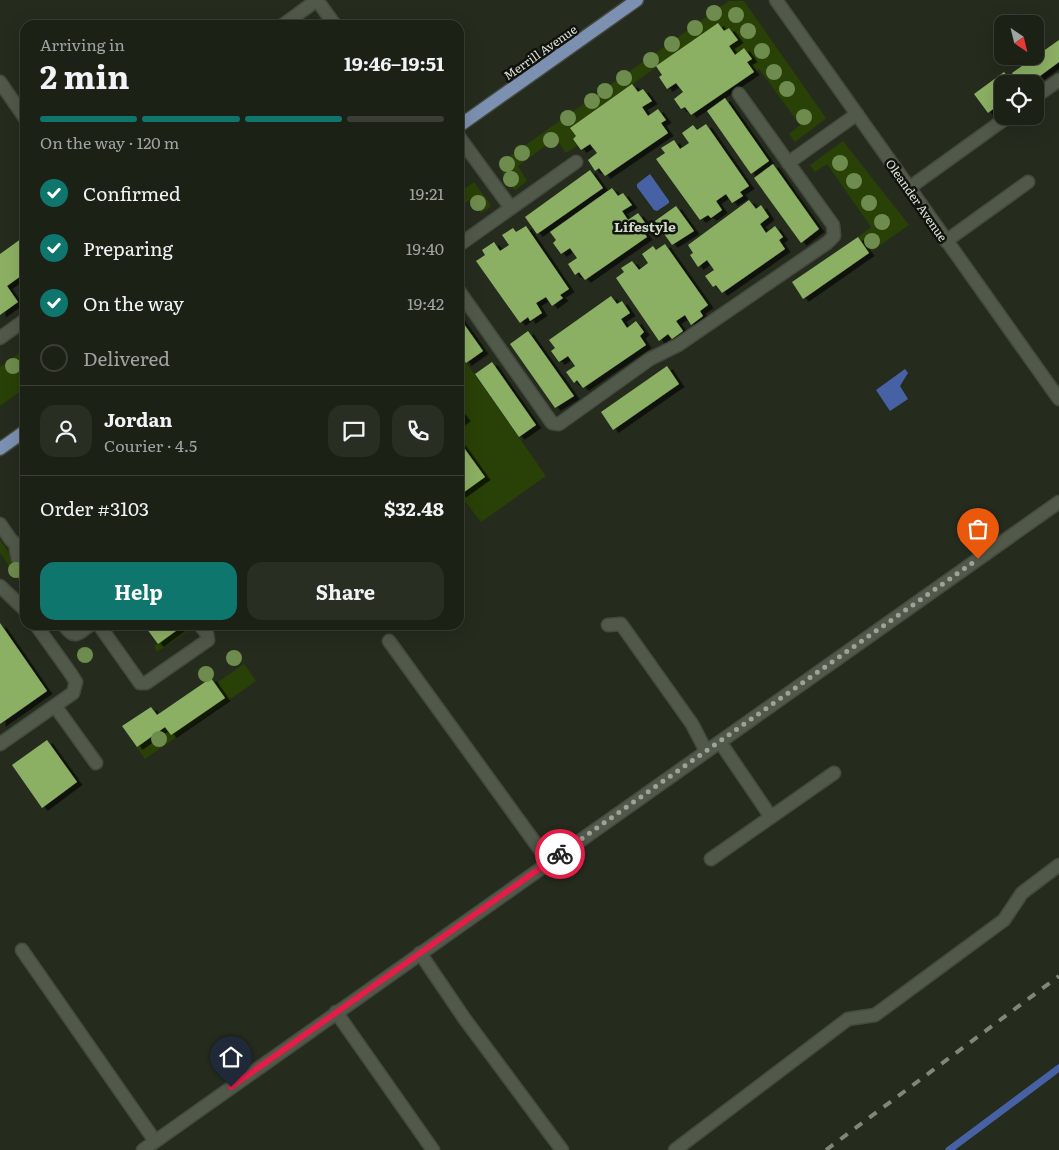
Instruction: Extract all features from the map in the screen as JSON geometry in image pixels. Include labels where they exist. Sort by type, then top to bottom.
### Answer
[{"type":"main road","name":"Merrill Avenue","points":[[464,122],[637,0]]},
{"type":"main road","points":[[0,449],[20,435]]},
{"type":"street","points":[[290,20],[317,0],[331,20]]},
{"type":"street","name":"Oleander Avenue","points":[[776,0],[1059,399]]},
{"type":"street","points":[[1044,91],[1059,80]]},
{"type":"street","points":[[0,82],[20,111]]},
{"type":"street","points":[[464,298],[552,423],[559,424],[650,358],[678,345],[827,243],[834,236],[833,225],[739,94]]},
{"type":"street","points":[[788,163],[856,114]]},
{"type":"street","points":[[909,188],[996,125]]},
{"type":"street","points":[[464,144],[511,208]]},
{"type":"street","points":[[464,241],[576,162]]},
{"type":"street","points":[[946,241],[1028,182]]},
{"type":"street","points":[[0,338],[20,324]]},
{"type":"street","points":[[143,1150],[1059,502]]},
{"type":"street","points":[[0,524],[12,540],[20,544]]},
{"type":"street","points":[[20,546],[16,549],[20,561]]},
{"type":"street","points":[[0,586],[20,605]]},
{"type":"street","points":[[608,625],[621,624],[692,724],[706,751]]},
{"type":"street","points":[[0,744],[73,693],[76,682],[40,630]]},
{"type":"street","points":[[67,630],[69,633],[78,634],[83,630]]},
{"type":"street","points":[[103,630],[140,683],[146,683],[208,640],[204,630]]},
{"type":"street","points":[[389,641],[549,862]]},
{"type":"street","points":[[55,706],[96,763]]},
{"type":"street","points":[[720,742],[771,817]]},
{"type":"street","points":[[711,859],[834,773]]},
{"type":"street","points":[[675,1150],[848,1019],[875,1015],[996,926],[1004,920],[1022,893],[1059,865]]},
{"type":"street","points":[[22,950],[155,1141]]},
{"type":"street","points":[[420,953],[464,1018],[562,1150]]},
{"type":"street","points":[[336,1012],[433,1150]]},
{"type":"green space","points":[[729,1],[744,1],[826,118],[824,120],[795,142],[789,134],[800,125],[759,69],[754,72],[747,62],[752,59],[744,48],[735,55],[729,46],[738,39],[729,28],[724,31],[718,23],[571,128],[576,136],[573,139],[578,145],[565,152],[556,138],[518,166],[526,182],[515,190],[510,185],[499,164]]},
{"type":"green space","points":[[843,141],[909,225],[869,253],[858,237],[871,227],[827,164],[815,172],[810,165]]},
{"type":"green space","points":[[474,182],[490,204],[490,207],[481,213],[469,200],[464,204],[464,189]]},
{"type":"green space","points":[[20,353],[20,392],[0,406],[0,367]]},
{"type":"green space","points":[[464,359],[546,476],[481,522],[464,500],[464,492],[484,477],[464,448]]},
{"type":"green space","points":[[0,540],[20,569],[20,582],[0,553]]},
{"type":"green space","points":[[176,630],[189,630],[157,652],[154,646]]},
{"type":"green space","points":[[244,664],[256,681],[145,759],[137,747],[165,727],[171,735],[225,698],[215,684]]},
{"type":"water","points":[[650,174],[669,201],[669,203],[657,211],[654,210],[637,187],[637,184]]},
{"type":"water","points":[[905,369],[908,373],[900,386],[908,399],[890,411],[876,390]]},
{"type":"building","points":[[718,23],[724,31],[729,28],[738,40],[729,46],[735,55],[744,48],[752,59],[747,62],[754,72],[691,115],[685,107],[681,109],[674,99],[683,92],[676,83],[667,89],[659,77],[662,75],[656,66]]},
{"type":"building","points":[[1059,40],[1059,62],[1041,75],[1013,75],[1012,73],[1023,65],[1044,65],[1044,51]]},
{"type":"building","points":[[994,79],[994,108],[988,113],[974,94]]},
{"type":"building","points":[[632,84],[638,92],[643,89],[652,101],[642,107],[648,116],[658,109],[666,120],[661,123],[668,133],[605,176],[599,168],[595,171],[588,160],[597,153],[590,144],[581,150],[573,139],[576,136],[570,128]]},
{"type":"building","points":[[725,98],[769,161],[751,174],[707,111]]},
{"type":"building","points":[[706,124],[749,186],[740,192],[743,196],[732,203],[726,194],[716,201],[722,210],[711,218],[708,215],[700,220],[656,159],[665,153],[661,148],[674,140],[680,149],[689,143],[682,133],[693,125],[697,130]]},
{"type":"building","points":[[773,164],[819,229],[801,243],[754,178]]},
{"type":"building","points":[[590,170],[603,188],[537,234],[525,217]]},
{"type":"building","points":[[612,188],[618,196],[623,193],[632,205],[622,211],[628,220],[638,213],[646,224],[641,228],[647,237],[585,280],[579,272],[575,275],[568,264],[577,258],[570,248],[561,254],[553,243],[556,240],[550,232]]},
{"type":"building","points":[[749,200],[756,209],[761,205],[769,217],[760,224],[766,233],[775,226],[783,237],[779,240],[785,249],[722,293],[716,285],[713,287],[705,276],[714,270],[707,260],[698,267],[690,255],[693,253],[688,245]]},
{"type":"building","points":[[676,206],[694,231],[672,245],[655,221]]},
{"type":"building","points":[[526,226],[569,289],[560,295],[563,298],[552,306],[546,297],[536,303],[542,313],[530,321],[528,317],[520,323],[476,261],[485,255],[482,250],[494,242],[500,251],[509,245],[502,235],[513,228],[516,232]]},
{"type":"building","points":[[858,237],[869,253],[803,299],[792,282]]},
{"type":"building","points":[[20,240],[20,277],[7,286],[18,302],[0,315],[0,254]]},
{"type":"building","points":[[665,244],[708,305],[700,311],[703,316],[691,325],[685,315],[676,321],[683,331],[672,339],[668,334],[659,341],[616,278],[624,272],[621,268],[632,261],[639,270],[648,263],[642,254],[653,246],[656,250]]},
{"type":"building","points":[[611,296],[617,304],[622,301],[630,313],[621,319],[627,328],[636,321],[644,332],[640,336],[646,345],[583,388],[577,380],[574,383],[566,372],[575,366],[568,356],[559,362],[551,351],[555,348],[549,340]]},
{"type":"building","points":[[464,324],[483,351],[466,363],[464,360]]},
{"type":"building","points":[[528,331],[574,396],[555,408],[510,344]]},
{"type":"building","points":[[492,362],[536,425],[519,437],[475,374]]},
{"type":"building","points":[[667,366],[679,384],[613,430],[601,412]]},
{"type":"building","points":[[464,448],[485,477],[464,492]]},
{"type":"building","points":[[0,623],[47,691],[0,724]]},
{"type":"building","points":[[148,630],[177,630],[158,644]]},
{"type":"building","points":[[211,678],[225,698],[171,735],[165,727],[137,747],[122,726],[151,707],[157,715]]},
{"type":"building","points":[[47,740],[77,782],[42,808],[12,765]]},
{"type":"waterway","points":[[949,1150],[1059,1068]]},
{"type":"railway","points":[[826,1150],[1059,976]]},
{"type":"way so far","points":[[560,854],[978,559]]},
{"type":"district","name":"Lifestyle","points":[[645,226]]},
{"type":"route","points":[[231,1087],[560,854]]}]
